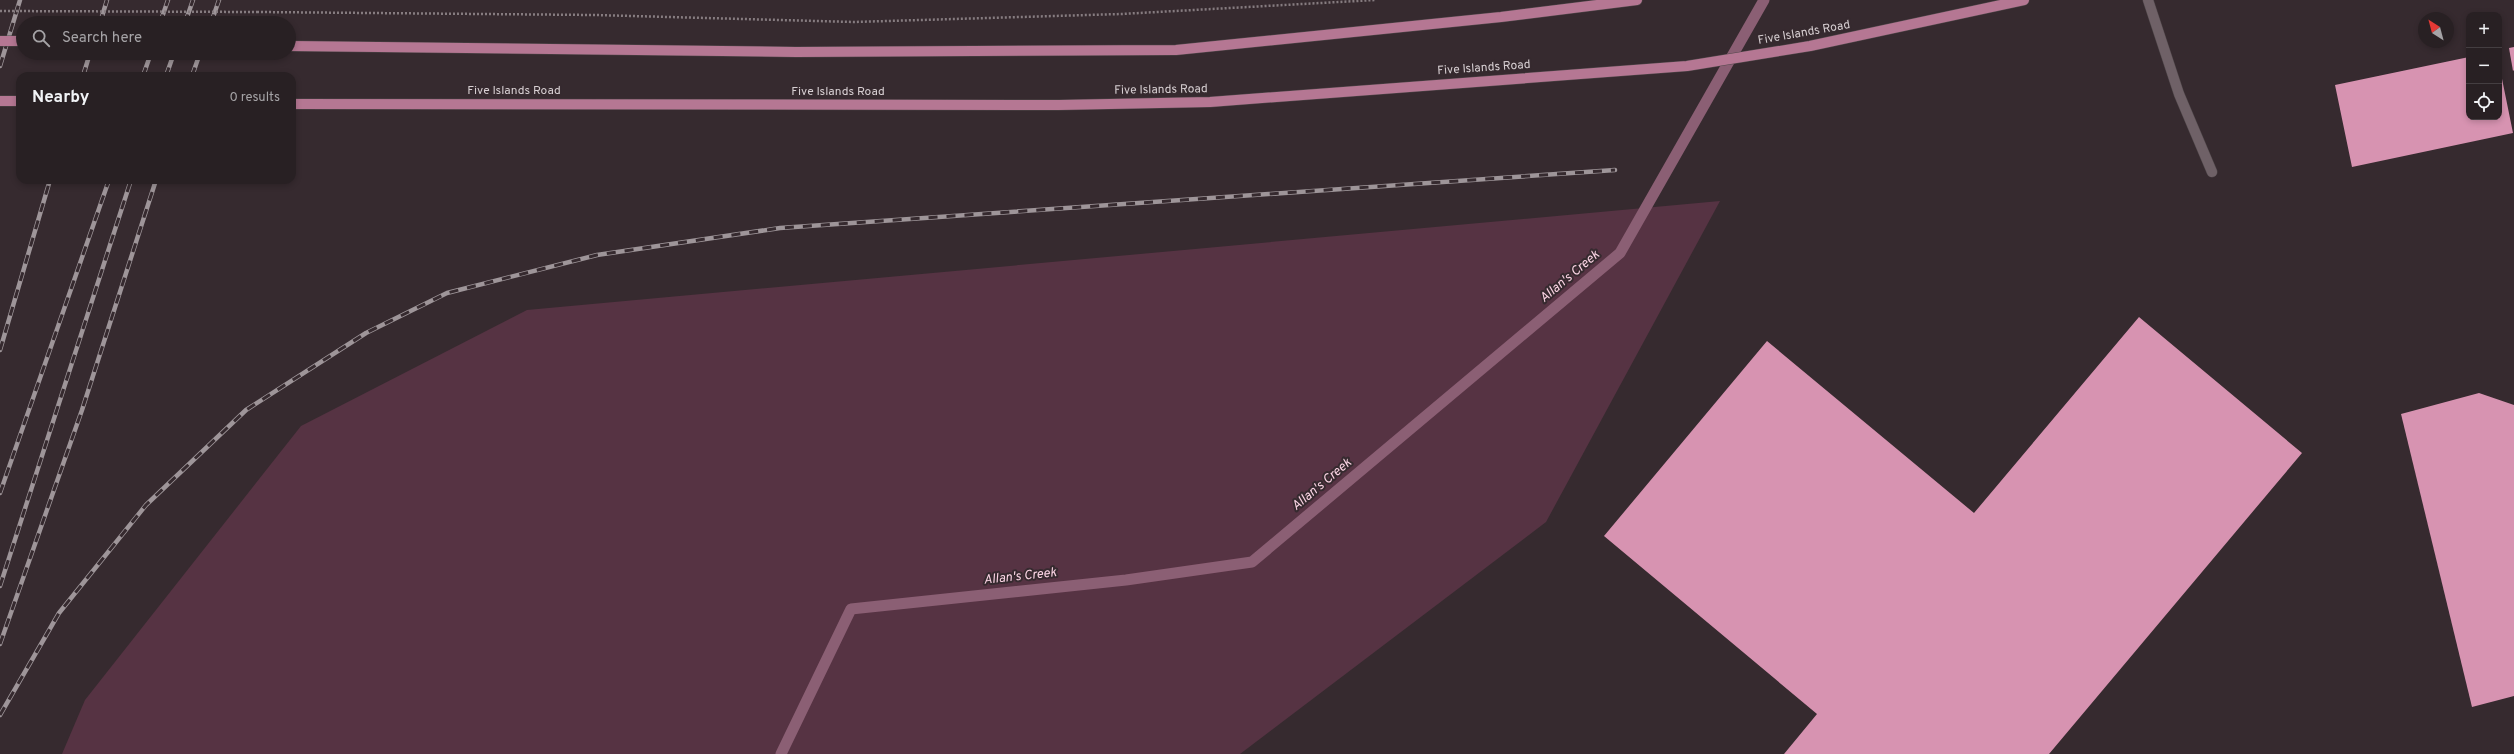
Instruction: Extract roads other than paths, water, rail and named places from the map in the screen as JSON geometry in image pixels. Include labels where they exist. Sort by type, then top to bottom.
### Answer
[{"type":"main road","points":[[296,46],[796,52],[1176,50],[1501,17],[1637,0]]},
{"type":"main road","name":"Five Islands Road","points":[[296,104],[1059,105],[1210,102],[1687,66],[1810,46],[2024,0]]},
{"type":"main road","points":[[0,41],[16,41]]},
{"type":"main road","points":[[0,101],[16,101]]},
{"type":"lane","points":[[2148,0],[2179,94],[2212,172]]},
{"type":"waterway","name":"Allan's Creek","points":[[781,754],[851,609],[1126,580],[1252,562],[1620,253],[1764,0]]},
{"type":"railway","points":[[0,66],[20,0]]},
{"type":"railway","points":[[102,16],[107,0]]},
{"type":"railway","points":[[162,16],[168,0]]},
{"type":"railway","points":[[187,16],[193,0]]},
{"type":"railway","points":[[213,16],[219,0]]},
{"type":"railway","points":[[84,72],[88,60]]},
{"type":"railway","points":[[144,72],[149,60]]},
{"type":"railway","points":[[167,72],[172,60]]},
{"type":"railway","points":[[193,72],[198,60]]},
{"type":"railway","points":[[0,715],[59,613],[146,505],[246,410],[366,333],[447,293],[597,255],[780,228],[1615,170]]},
{"type":"railway","points":[[0,350],[49,184]]},
{"type":"railway","points":[[0,493],[108,184]]},
{"type":"railway","points":[[0,586],[130,184]]},
{"type":"railway","points":[[0,644],[82,410],[155,184]]}]
